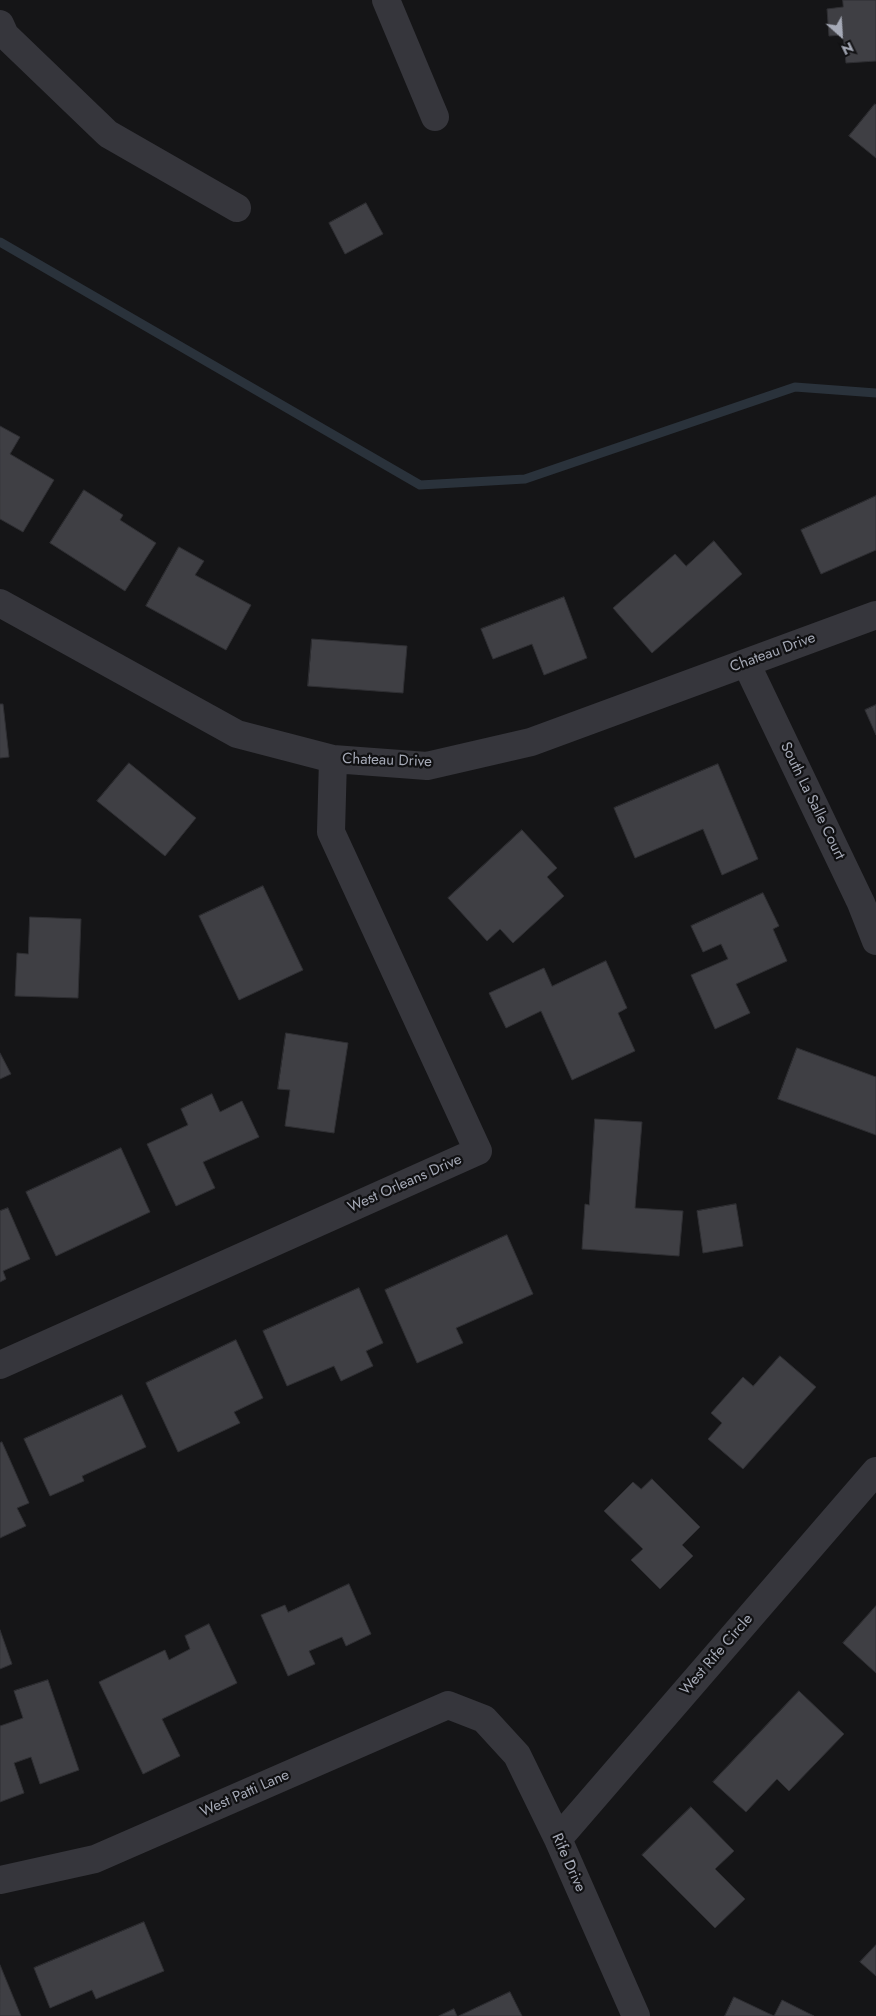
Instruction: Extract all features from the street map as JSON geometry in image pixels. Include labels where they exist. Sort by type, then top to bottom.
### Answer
[{"type":"street","points":[[386,0],[435,117]]},
{"type":"street","points":[[0,24],[5,35],[108,134],[237,208]]},
{"type":"street","name":"Chateau Drive","points":[[0,603],[237,734],[333,759],[427,766],[531,742],[876,615]]},
{"type":"street","name":"South La Salle Court","points":[[746,663],[861,903],[876,941]]},
{"type":"street","name":"West Orleans Drive","points":[[0,1365],[478,1151],[331,832],[333,759]]},
{"type":"street","name":"West Rife Circle","points":[[558,1840],[876,1471]]},
{"type":"street","name":"West Patti Lane","points":[[0,1880],[95,1859],[448,1705],[484,1719]]},
{"type":"street","name":"Rife Drive","points":[[484,1719],[517,1755],[558,1840],[636,2016]]},
{"type":"building","points":[[843,0],[876,0],[876,61],[846,63],[843,35],[829,36],[827,9],[843,7]]},
{"type":"building","points":[[876,105],[876,158],[849,136]]},
{"type":"building","points":[[366,203],[383,234],[345,254],[329,223]]},
{"type":"building","points":[[0,426],[20,437],[10,454],[54,480],[23,532],[0,519]]},
{"type":"building","points":[[84,490],[123,515],[120,520],[156,543],[125,591],[50,543]]},
{"type":"building","points":[[876,496],[876,550],[821,574],[801,530]]},
{"type":"building","points":[[714,541],[742,574],[652,653],[613,608],[675,554],[686,566]]},
{"type":"building","points":[[179,547],[204,561],[195,575],[251,605],[226,650],[146,606]]},
{"type":"building","points":[[564,597],[587,658],[544,675],[532,644],[493,659],[481,629]]},
{"type":"building","points":[[312,639],[407,646],[403,693],[308,686]]},
{"type":"building","points":[[0,704],[3,704],[9,757],[0,758]]},
{"type":"building","points":[[876,705],[876,735],[865,710]]},
{"type":"building","points":[[129,763],[196,818],[165,856],[97,801]]},
{"type":"building","points":[[718,764],[758,859],[722,875],[703,829],[635,858],[614,808]]},
{"type":"building","points":[[522,830],[557,868],[547,877],[564,896],[513,943],[500,929],[487,941],[448,898]]},
{"type":"building","points":[[263,886],[303,970],[239,1000],[199,916]]},
{"type":"building","points":[[763,893],[779,926],[773,929],[787,961],[736,984],[750,1013],[715,1029],[691,975],[728,959],[721,944],[703,952],[691,926]]},
{"type":"building","points":[[30,917],[81,919],[78,998],[15,996],[17,953],[28,954]]},
{"type":"building","points":[[606,961],[627,1008],[618,1013],[635,1051],[572,1080],[541,1011],[506,1028],[489,993],[544,968],[552,986]]},
{"type":"building","points":[[286,1033],[348,1043],[334,1133],[285,1126],[290,1090],[278,1089]]},
{"type":"building","points":[[797,1048],[876,1077],[876,1135],[778,1099]]},
{"type":"building","points":[[0,1053],[11,1074],[0,1079]]},
{"type":"building","points":[[212,1094],[220,1112],[242,1101],[259,1137],[203,1162],[215,1188],[176,1206],[147,1144],[188,1125],[181,1109]]},
{"type":"building","points":[[595,1119],[642,1122],[635,1208],[683,1211],[679,1256],[582,1249],[585,1204],[589,1205]]},
{"type":"building","points":[[121,1148],[150,1212],[56,1256],[26,1192]]},
{"type":"building","points":[[736,1204],[743,1246],[703,1253],[697,1211]]},
{"type":"building","points":[[8,1208],[30,1259],[3,1271],[6,1279],[0,1282],[0,1211]]},
{"type":"building","points":[[507,1235],[533,1294],[456,1328],[463,1343],[417,1363],[385,1290]]},
{"type":"building","points":[[359,1288],[383,1343],[366,1351],[373,1366],[341,1381],[334,1366],[287,1386],[263,1331]]},
{"type":"building","points":[[236,1340],[263,1398],[234,1412],[240,1423],[178,1452],[146,1383]]},
{"type":"building","points":[[780,1356],[816,1387],[743,1469],[708,1439],[722,1423],[711,1413],[743,1377],[753,1386]]},
{"type":"building","points":[[122,1395],[146,1447],[82,1476],[84,1481],[50,1496],[24,1439]]},
{"type":"building","points":[[2,1442],[29,1503],[17,1508],[26,1526],[0,1538],[0,1443]]},
{"type":"building","points":[[652,1479],[700,1527],[682,1545],[693,1556],[660,1589],[631,1560],[643,1549],[604,1511],[633,1482],[641,1489]]},
{"type":"building","points":[[349,1584],[371,1634],[346,1646],[342,1637],[309,1651],[315,1664],[288,1676],[261,1615],[285,1605],[288,1612]]},
{"type":"building","points":[[876,1606],[876,1673],[843,1643]]},
{"type":"building","points":[[209,1624],[237,1683],[162,1719],[180,1756],[143,1774],[99,1682],[165,1650],[169,1660],[190,1649],[185,1636]]},
{"type":"building","points":[[0,1630],[12,1664],[0,1669]]},
{"type":"building","points":[[48,1680],[79,1770],[40,1784],[31,1757],[14,1763],[24,1793],[0,1802],[0,1726],[23,1718],[14,1691]]},
{"type":"building","points":[[799,1691],[844,1734],[789,1791],[777,1779],[746,1812],[713,1782]]},
{"type":"building","points":[[691,1807],[734,1851],[715,1869],[745,1899],[715,1928],[642,1855]]},
{"type":"building","points":[[144,1922],[164,1971],[96,1999],[92,1990],[50,2008],[34,1968]]},
{"type":"building","points":[[876,1945],[876,1976],[860,1962]]},
{"type":"building","points":[[0,1965],[21,2016],[0,2016]]},
{"type":"building","points":[[510,1992],[522,2016],[459,2016]]},
{"type":"building","points":[[734,1997],[774,2016],[725,2016]]},
{"type":"building","points":[[782,2000],[814,2016],[774,2016]]},
{"type":"building","points":[[454,2009],[457,2016],[439,2016]]},
{"type":"waterway","points":[[0,242],[420,485],[525,479],[795,387],[876,393]]}]
